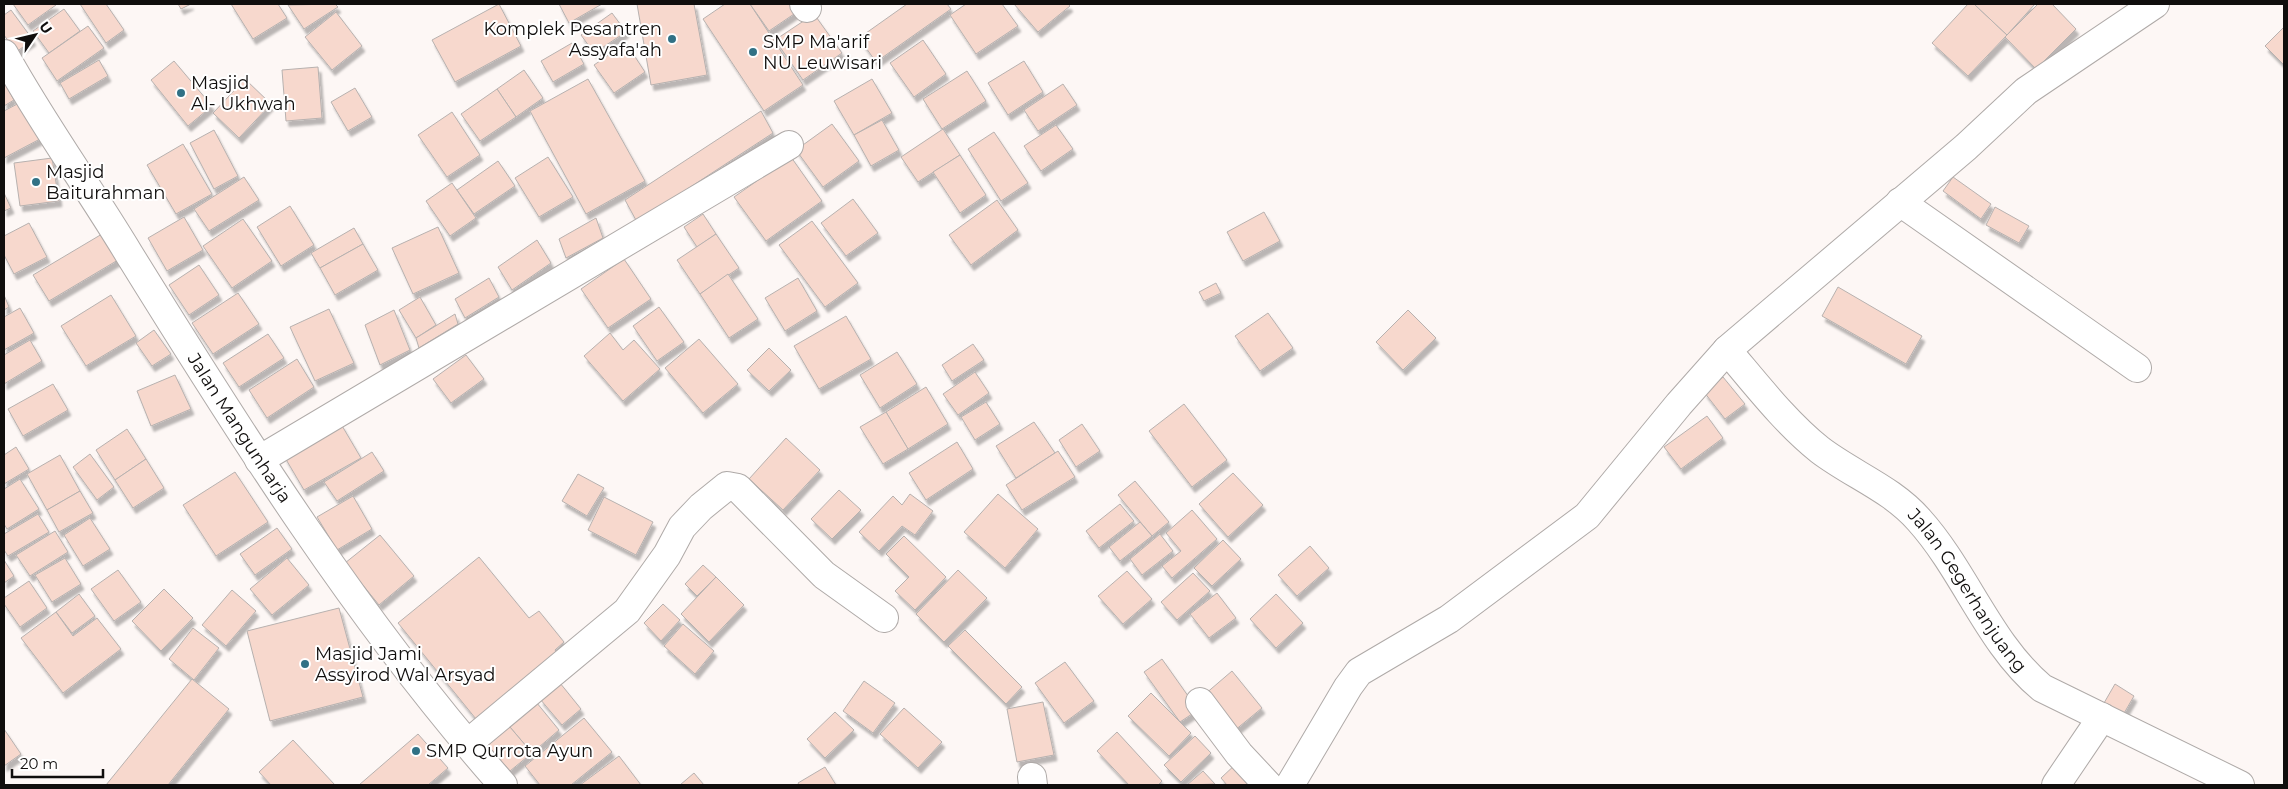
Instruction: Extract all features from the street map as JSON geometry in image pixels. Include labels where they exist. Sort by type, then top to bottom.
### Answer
[{"type":"street","points":[[1290,785],[1348,687],[1359,672],[1449,619],[1587,516],[1679,404],[1727,350],[1966,147],[2026,91],[2143,8]]},
{"type":"street","name":"Jalan Mangunharja","points":[[4,54],[32,105],[116,232],[222,404],[330,566],[467,744],[503,785]]},
{"type":"street","points":[[259,460],[789,146]]},
{"type":"street","points":[[1900,202],[2137,368]]},
{"type":"street","name":"Jalan Gegerhanjuang","points":[[1727,350],[1784,416],[1821,450],[1909,508],[1935,538],[2008,652],[2030,678],[2042,688],[2240,785]]},
{"type":"street","points":[[467,744],[627,611],[667,555],[682,527],[713,496],[727,486],[738,488],[824,575],[884,618]]},
{"type":"street","points":[[1200,702],[1239,754],[1268,785]]},
{"type":"street","points":[[2056,785],[2102,717]]},
{"type":"building","points":[[13,4],[55,4],[56,5],[28,25]]},
{"type":"building","points":[[80,4],[106,4],[124,30],[106,43]]},
{"type":"building","points":[[178,4],[191,4],[181,9]]},
{"type":"building","points":[[231,4],[278,4],[287,18],[253,39]]},
{"type":"building","points":[[335,4],[338,7],[304,29],[288,5]]},
{"type":"building","points":[[499,4],[521,46],[455,82],[432,40]]},
{"type":"building","points":[[559,4],[602,4],[569,23]]},
{"type":"building","name":"Komplek Pesantren Assyafa'ah","points":[[637,4],[694,4],[707,75],[651,85]]},
{"type":"building","name":"SMP Ma'arif NU Leuwisari","points":[[725,4],[750,4],[803,85],[764,111],[703,19]]},
{"type":"building","points":[[750,4],[791,4],[797,12],[769,31]]},
{"type":"building","points":[[907,4],[947,4],[951,9],[876,62],[859,38]]},
{"type":"building","points":[[966,4],[1002,4],[1018,26],[976,54],[950,15]]},
{"type":"building","points":[[1014,4],[1068,4],[1070,6],[1038,32]]},
{"type":"building","points":[[1968,4],[1974,4],[2007,35],[1968,76],[1932,43]]},
{"type":"building","points":[[1974,4],[2035,4],[2007,35]]},
{"type":"building","points":[[2038,4],[2052,4],[2076,29],[2036,69],[2005,37]]},
{"type":"building","points":[[64,9],[80,31],[49,53],[33,31]]},
{"type":"building","points":[[11,10],[33,40],[16,52],[4,35],[4,15]]},
{"type":"building","points":[[336,12],[362,46],[332,70],[305,37]]},
{"type":"building","points":[[612,13],[626,32],[594,53],[581,35]]},
{"type":"building","points":[[814,14],[842,53],[803,80],[775,40]]},
{"type":"building","points":[[88,26],[104,48],[57,81],[42,58]]},
{"type":"building","points":[[2284,27],[2284,65],[2265,46]]},
{"type":"building","points":[[923,40],[946,74],[914,97],[890,63]]},
{"type":"building","points":[[572,43],[584,64],[553,82],[541,61]]},
{"type":"building","points":[[626,43],[645,72],[614,93],[594,65]]},
{"type":"building","points":[[99,60],[108,76],[69,99],[60,83]]},
{"type":"building","name":"Masjid Al- Ukhwah","points":[[174,61],[212,106],[188,126],[151,80]]},
{"type":"building","points":[[1024,61],[1043,92],[1008,115],[988,83]]},
{"type":"building","points":[[318,67],[322,118],[286,121],[282,70]]},
{"type":"building","points":[[524,70],[543,98],[516,117],[497,89]]},
{"type":"building","points":[[967,71],[986,101],[942,129],[923,99]]},
{"type":"building","points":[[245,79],[271,104],[239,138],[213,113]]},
{"type":"building","points":[[588,79],[645,181],[586,214],[530,111]]},
{"type":"building","points":[[872,79],[892,113],[854,135],[834,101]]},
{"type":"building","points":[[4,82],[14,100],[4,106]]},
{"type":"building","points":[[1063,84],[1077,105],[1038,131],[1024,110]]},
{"type":"building","points":[[355,88],[372,117],[348,131],[331,102]]},
{"type":"building","points":[[497,89],[516,117],[480,141],[461,114]]},
{"type":"building","points":[[21,102],[40,139],[4,158],[4,111]]},
{"type":"building","points":[[761,111],[773,133],[637,222],[625,200]]},
{"type":"building","points":[[452,112],[480,155],[447,177],[418,135]]},
{"type":"building","points":[[882,120],[899,150],[871,166],[854,135]]},
{"type":"building","points":[[832,124],[859,161],[823,187],[796,150]]},
{"type":"building","points":[[1056,125],[1073,149],[1041,171],[1024,146]]},
{"type":"building","points":[[943,129],[960,155],[918,182],[901,157]]},
{"type":"building","points":[[214,130],[238,176],[214,189],[190,143]]},
{"type":"building","points":[[994,132],[1028,183],[1001,201],[968,149]]},
{"type":"building","points":[[183,144],[212,194],[176,214],[147,165]]},
{"type":"building","points":[[960,155],[986,195],[960,213],[933,172]]},
{"type":"building","points":[[548,157],[573,197],[539,217],[515,178]]},
{"type":"building","points":[[791,157],[822,201],[766,241],[734,197]]},
{"type":"building","name":"Masjid Baiturahman","points":[[52,158],[59,201],[20,206],[14,163]]},
{"type":"building","points":[[498,161],[515,186],[474,214],[457,190]]},
{"type":"building","points":[[244,177],[259,200],[209,231],[194,209]]},
{"type":"building","points":[[1953,177],[1991,204],[1981,219],[1943,191]]},
{"type":"building","points":[[452,183],[476,218],[450,236],[426,201]]},
{"type":"building","points":[[4,193],[11,208],[4,211]]},
{"type":"building","points":[[853,199],[878,233],[846,256],[821,223]]},
{"type":"building","points":[[997,200],[1018,230],[971,265],[949,235]]},
{"type":"building","points":[[290,206],[314,245],[281,266],[257,227]]},
{"type":"building","points":[[1995,207],[2029,226],[2019,243],[1986,225]]},
{"type":"building","points":[[1264,212],[1280,241],[1243,261],[1227,232]]},
{"type":"building","points":[[703,214],[716,234],[697,247],[684,227]]},
{"type":"building","points":[[184,217],[203,250],[167,271],[148,238]]},
{"type":"building","points":[[596,218],[603,238],[566,258],[559,239]]},
{"type":"building","points":[[243,219],[272,261],[232,288],[203,246]]},
{"type":"building","points":[[812,221],[858,283],[825,307],[779,245]]},
{"type":"building","points":[[29,223],[47,257],[14,274],[4,255],[4,236]]},
{"type":"building","points":[[438,227],[459,273],[413,294],[392,248]]},
{"type":"building","points":[[354,228],[363,244],[320,268],[311,253]]},
{"type":"building","points":[[102,234],[118,260],[49,301],[33,275]]},
{"type":"building","points":[[716,234],[739,268],[700,294],[677,260]]},
{"type":"building","points":[[537,240],[551,263],[512,290],[498,267]]},
{"type":"building","points":[[363,244],[378,270],[335,295],[320,268]]},
{"type":"building","points":[[624,259],[651,299],[608,328],[581,289]]},
{"type":"building","points":[[199,265],[219,295],[189,315],[169,285]]},
{"type":"building","points":[[728,274],[758,319],[729,338],[700,294]]},
{"type":"building","points":[[489,278],[499,297],[465,318],[455,299]]},
{"type":"building","points":[[798,278],[817,311],[785,331],[765,298]]},
{"type":"building","points":[[1216,283],[1221,293],[1204,301],[1199,292]]},
{"type":"building","points":[[1838,287],[1922,336],[1906,364],[1822,316]]},
{"type":"building","points":[[238,293],[259,324],[213,354],[192,323]]},
{"type":"building","points":[[4,295],[9,307],[4,310]]},
{"type":"building","points":[[111,295],[136,336],[86,366],[61,326]]},
{"type":"building","points":[[420,297],[436,325],[416,338],[399,310]]},
{"type":"building","points":[[659,307],[684,342],[657,361],[633,326]]},
{"type":"building","points":[[20,308],[34,333],[4,350],[4,317]]},
{"type":"building","points":[[329,309],[354,363],[315,381],[290,327]]},
{"type":"building","points":[[394,310],[410,350],[380,365],[365,325]]},
{"type":"building","points":[[1408,310],[1436,338],[1403,370],[1376,342]]},
{"type":"building","points":[[1268,313],[1293,348],[1260,371],[1235,336]]},
{"type":"building","points":[[455,314],[458,324],[419,348],[416,338]]},
{"type":"building","points":[[846,316],[871,359],[819,389],[794,346]]},
{"type":"building","points":[[154,330],[171,354],[152,366],[136,343]]},
{"type":"building","points":[[610,333],[623,350],[634,340],[660,369],[623,401],[584,356]]},
{"type":"building","points":[[268,334],[284,358],[239,387],[223,363]]},
{"type":"building","points":[[699,339],[738,384],[703,413],[665,368]]},
{"type":"building","points":[[30,340],[42,361],[4,384],[4,355]]},
{"type":"building","points":[[973,344],[984,360],[952,381],[942,365]]},
{"type":"building","points":[[769,348],[791,370],[769,391],[747,370]]},
{"type":"building","points":[[897,352],[917,384],[880,408],[860,375]]},
{"type":"building","points":[[466,355],[484,379],[451,403],[433,379]]},
{"type":"building","points":[[297,359],[314,387],[267,418],[249,390]]},
{"type":"building","points":[[975,372],[989,393],[958,415],[943,394]]},
{"type":"building","points":[[175,375],[191,409],[151,426],[137,391]]},
{"type":"building","points":[[1723,377],[1745,404],[1725,419],[1704,392]]},
{"type":"building","points":[[53,384],[68,410],[23,436],[8,409]]},
{"type":"building","points":[[926,387],[948,424],[908,449],[886,412]]},
{"type":"building","points":[[986,402],[1000,424],[975,440],[961,417]]},
{"type":"building","points":[[1184,404],[1227,460],[1192,487],[1149,431]]},
{"type":"building","points":[[886,412],[908,449],[883,464],[860,427]]},
{"type":"building","points":[[1707,416],[1723,438],[1681,469],[1664,447]]},
{"type":"building","points":[[1034,422],[1055,453],[1016,478],[996,446]]},
{"type":"building","points":[[341,424],[361,458],[304,490],[284,456]]},
{"type":"building","points":[[1082,424],[1100,451],[1076,467],[1059,440]]},
{"type":"building","points":[[127,429],[146,459],[115,480],[96,450]]},
{"type":"building","points":[[786,438],[820,470],[783,510],[749,479]]},
{"type":"building","points":[[957,442],[973,469],[926,500],[909,473]]},
{"type":"building","points":[[16,447],[29,469],[4,484],[4,455]]},
{"type":"building","points":[[1058,451],[1075,477],[1022,510],[1006,485]]},
{"type":"building","points":[[372,452],[384,471],[337,501],[324,482]]},
{"type":"building","points":[[90,454],[114,487],[97,500],[73,467]]},
{"type":"building","points":[[60,455],[80,491],[47,510],[27,474]]},
{"type":"building","points":[[146,459],[164,488],[133,508],[115,480]]},
{"type":"building","points":[[235,472],[268,522],[216,556],[183,505]]},
{"type":"building","points":[[1233,473],[1263,505],[1228,537],[1199,504]]},
{"type":"building","points":[[578,474],[604,488],[587,516],[562,501]]},
{"type":"building","points":[[20,479],[39,509],[7,529],[4,524],[4,489]]},
{"type":"building","points":[[1135,481],[1169,522],[1152,536],[1118,495]]},
{"type":"building","points":[[839,490],[861,510],[832,539],[811,519]]},
{"type":"building","points":[[80,491],[93,513],[59,532],[47,510]]},
{"type":"building","points":[[910,494],[933,511],[915,535],[902,526],[879,551],[859,532],[893,496],[902,505]]},
{"type":"building","points":[[998,494],[1038,529],[1005,568],[964,532]]},
{"type":"building","points":[[353,496],[372,529],[337,550],[317,517]]},
{"type":"building","points":[[604,497],[653,522],[636,555],[588,530]]},
{"type":"building","points":[[1120,504],[1134,521],[1099,548],[1086,531]]},
{"type":"building","points":[[1192,510],[1217,539],[1172,578],[1162,566],[1181,551],[1166,533]]},
{"type":"building","points":[[38,514],[49,532],[8,556],[4,550],[4,534]]},
{"type":"building","points":[[90,518],[110,549],[83,566],[64,535]]},
{"type":"building","points":[[1140,522],[1152,536],[1120,561],[1109,547]]},
{"type":"building","points":[[277,528],[292,549],[255,575],[240,554]]},
{"type":"building","points":[[55,531],[68,552],[30,576],[16,555]]},
{"type":"building","points":[[1160,534],[1173,551],[1142,575],[1130,559]]},
{"type":"building","points":[[380,535],[414,576],[379,605],[345,563]]},
{"type":"building","points":[[904,536],[946,577],[915,610],[895,591],[909,577],[886,554]]},
{"type":"building","points":[[1223,540],[1241,559],[1212,586],[1194,568]]},
{"type":"building","points":[[1310,546],[1329,568],[1297,596],[1278,575]]},
{"type":"building","points":[[479,557],[529,618],[539,611],[564,642],[555,650],[557,653],[476,719],[398,623]]},
{"type":"building","points":[[65,558],[81,584],[52,602],[35,575]]},
{"type":"building","points":[[287,558],[309,585],[272,615],[250,589]]},
{"type":"building","points":[[4,560],[14,576],[4,583]]},
{"type":"building","points":[[703,565],[716,577],[697,596],[685,584]]},
{"type":"building","points":[[118,570],[141,602],[114,621],[91,589]]},
{"type":"building","points":[[958,570],[987,598],[944,642],[916,614]]},
{"type":"building","points":[[1127,571],[1152,599],[1123,624],[1098,596]]},
{"type":"building","points":[[1193,573],[1210,591],[1177,620],[1161,602]]},
{"type":"building","points":[[716,577],[744,605],[709,642],[681,614]]},
{"type":"building","points":[[29,581],[47,608],[20,627],[4,604],[4,598]]},
{"type":"building","points":[[164,589],[193,618],[161,651],[132,621]]},
{"type":"building","points":[[232,590],[256,611],[226,646],[202,625]]},
{"type":"building","points":[[1217,593],[1236,618],[1209,638],[1190,614]]},
{"type":"building","points":[[79,594],[95,616],[72,633],[56,612]]},
{"type":"building","points":[[1276,594],[1303,623],[1276,648],[1250,619]]},
{"type":"building","points":[[663,604],[680,620],[661,641],[644,623]]},
{"type":"building","name":"Masjid Jami Assyirod Wal Arsyad","points":[[339,608],[363,697],[270,721],[247,631]]},
{"type":"building","points":[[56,612],[73,636],[97,618],[121,649],[63,693],[21,638]]},
{"type":"building","points":[[683,624],[714,651],[695,674],[664,646]]},
{"type":"building","points":[[193,628],[219,648],[194,680],[169,659]]},
{"type":"building","points":[[965,630],[1022,687],[1006,704],[948,646]]},
{"type":"building","points":[[1162,659],[1198,710],[1180,722],[1144,672]]},
{"type":"building","points":[[1065,662],[1094,701],[1064,723],[1035,683]]},
{"type":"building","points":[[1232,671],[1262,708],[1234,731],[1204,695]]},
{"type":"building","points":[[192,679],[229,709],[168,785],[106,785]]},
{"type":"building","points":[[864,681],[895,703],[873,733],[843,711]]},
{"type":"building","points":[[560,683],[581,709],[562,725],[540,699]]},
{"type":"building","points":[[2115,684],[2134,696],[2123,715],[2104,703]]},
{"type":"building","points":[[1151,693],[1191,733],[1169,756],[1128,716]]},
{"type":"building","points":[[532,697],[559,730],[532,753],[504,720]]},
{"type":"building","points":[[1043,702],[1054,755],[1017,762],[1007,709]]},
{"type":"building","points":[[904,708],[942,742],[918,768],[880,734]]},
{"type":"building","points":[[835,712],[854,730],[825,758],[807,739]]},
{"type":"building","points":[[584,718],[612,752],[571,785],[540,785],[525,766]]},
{"type":"building","points":[[504,720],[532,753],[510,771],[482,739]]},
{"type":"building","points":[[4,729],[21,754],[4,766]]},
{"type":"building","points":[[1117,732],[1162,781],[1158,785],[1129,785],[1097,751]]},
{"type":"building","name":"SMP Qurrota Ayun","points":[[418,734],[448,768],[428,785],[359,785]]},
{"type":"building","points":[[1195,736],[1211,753],[1181,782],[1164,765]]},
{"type":"building","points":[[293,740],[335,785],[271,785],[259,772]]},
{"type":"building","points":[[619,756],[641,785],[580,785]]},
{"type":"building","points":[[1238,762],[1260,785],[1227,785],[1221,778]]},
{"type":"building","points":[[825,767],[836,785],[799,785],[798,783]]},
{"type":"building","points":[[1203,771],[1215,784],[1187,785]]},
{"type":"building","points":[[694,773],[704,785],[680,785]]},
{"type":"place","name":"Komplek Pesantren Assyafa'ah","points":[[672,39]]},
{"type":"place","name":"SMP Ma'arif NU Leuwisari","points":[[753,52]]},
{"type":"place","name":"Masjid Al- Ukhwah","points":[[181,93]]},
{"type":"place","name":"Masjid Baiturahman","points":[[36,182]]},
{"type":"place","name":"Masjid Jami Assyirod Wal Arsyad","points":[[305,664]]},
{"type":"place","name":"SMP Qurrota Ayun","points":[[416,751]]}]
